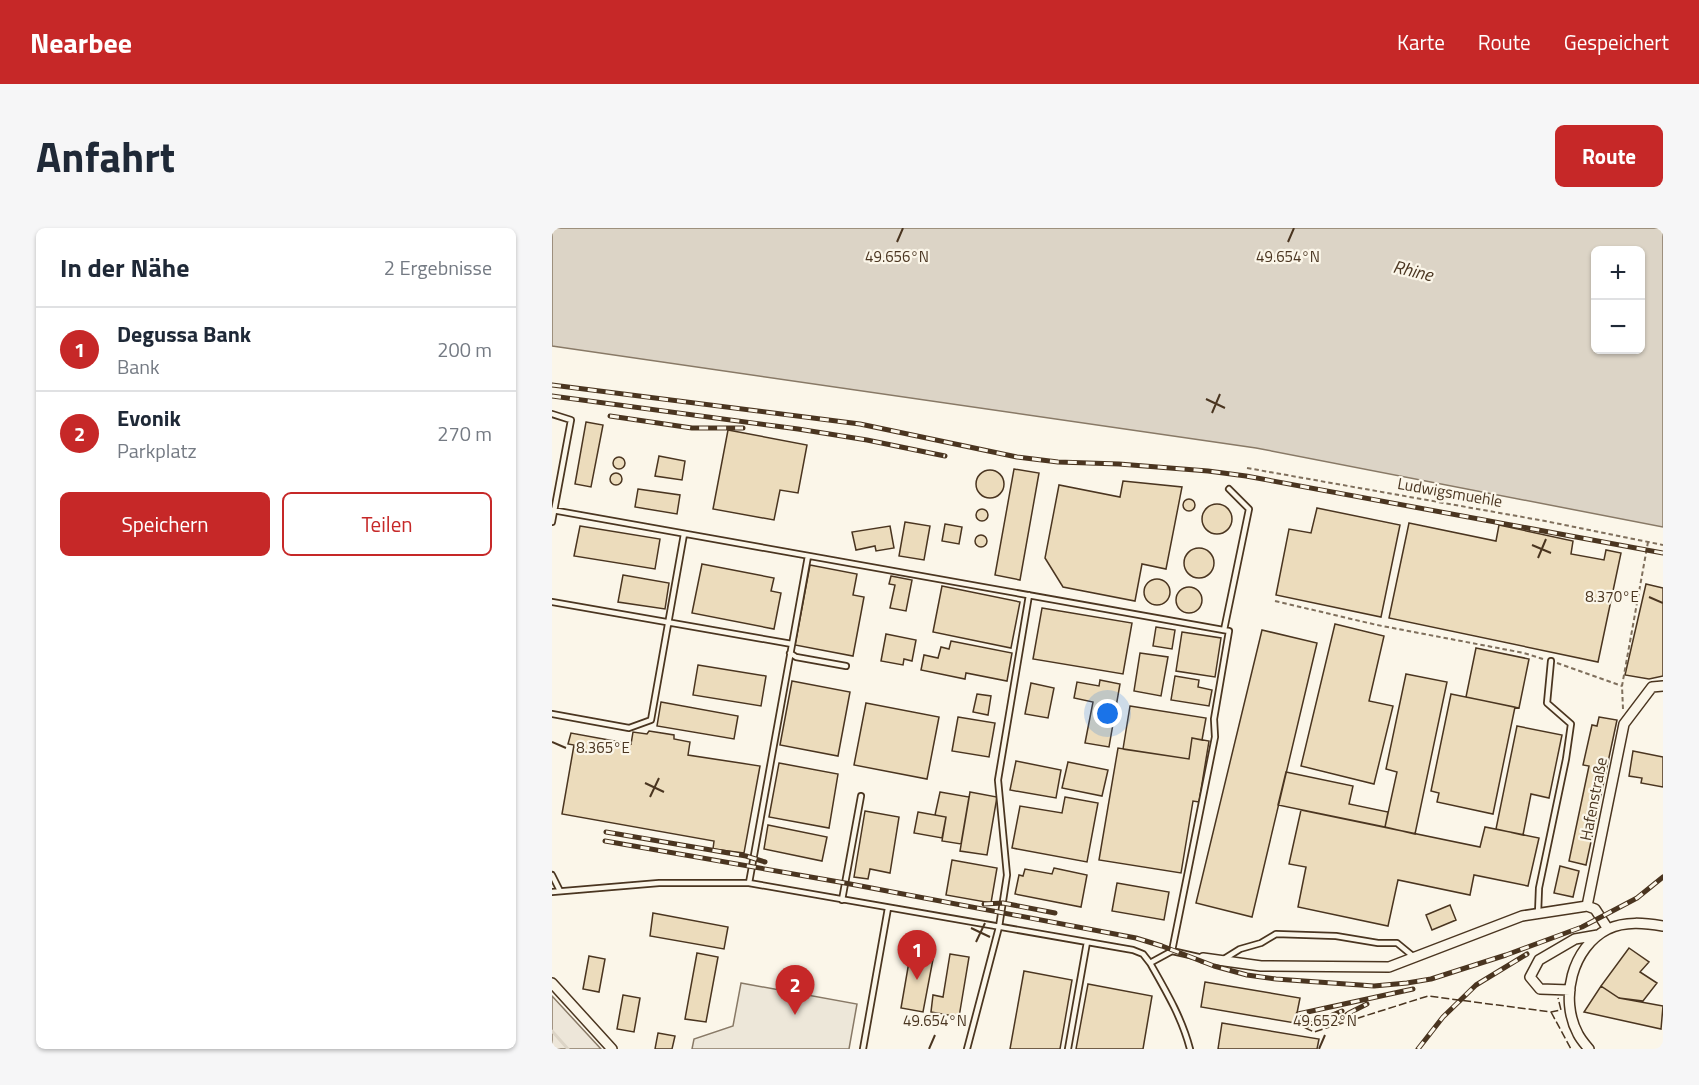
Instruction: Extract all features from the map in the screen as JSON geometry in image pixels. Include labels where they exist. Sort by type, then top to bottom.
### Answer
[{"type":"street","name":"Hafenstraße","points":[[1587,906],[1624,724],[1652,687],[1663,686]]},
{"type":"street","points":[[1203,958],[1261,966],[1389,967],[1521,916],[1587,906],[1595,909],[1608,929]]},
{"type":"street","points":[[1589,1049],[1574,1027],[1570,1002],[1572,973],[1579,958],[1590,942],[1608,929],[1627,924],[1663,926]]},
{"type":"street","points":[[1570,990],[1540,989],[1530,977],[1539,960],[1575,939],[1599,934]]},
{"type":"street","points":[[552,983],[612,1049]]},
{"type":"lane","points":[[552,414],[571,420],[552,522]]},
{"type":"lane","points":[[1224,630],[1249,509],[1229,489]]},
{"type":"lane","points":[[553,510],[1229,631],[1214,718],[1215,737],[1172,951]]},
{"type":"lane","points":[[552,714],[629,728],[651,720],[684,534]]},
{"type":"lane","points":[[749,883],[808,556]]},
{"type":"lane","points":[[967,1049],[999,927],[1007,875],[998,780],[1029,595]]},
{"type":"lane","points":[[552,602],[792,644]]},
{"type":"lane","points":[[790,653],[796,657],[846,666]]},
{"type":"lane","points":[[1538,914],[1539,888],[1571,724],[1547,703],[1551,662]]},
{"type":"lane","points":[[842,900],[861,796]]},
{"type":"lane","points":[[552,875],[560,891]]},
{"type":"lane","points":[[552,892],[659,883],[749,883],[1133,950],[1143,954],[1150,963],[1182,1023],[1190,1049]]},
{"type":"lane","points":[[863,1049],[888,908]]},
{"type":"lane","points":[[1222,960],[1240,949],[1262,943],[1276,934],[1336,936],[1378,943],[1397,943],[1414,957]]},
{"type":"lane","points":[[1068,1049],[1087,942]]},
{"type":"lane","points":[[1150,963],[1172,951],[1203,958]]},
{"type":"path","name":"Ludwigsmuehle","points":[[1247,468],[1545,521],[1663,545]]},
{"type":"path","points":[[1624,724],[1622,686],[1648,542]]},
{"type":"path","points":[[1275,601],[1377,625],[1524,653],[1622,686]]},
{"type":"shaded area","points":[[741,983],[857,1004],[849,1049],[692,1049],[694,1039],[733,1026]]},
{"type":"shaded area","points":[[552,996],[601,1049],[552,1049]]},
{"type":"water","name":"Rhine","points":[[552,228],[1663,228],[1663,527],[1256,448],[552,346]]},
{"type":"building","points":[[586,422],[603,425],[591,487],[575,484]]},
{"type":"building","points":[[728,430],[807,445],[798,493],[780,490],[774,520],[713,509]]},
{"type":"building","points":[[659,456],[685,461],[682,480],[655,476]]},
{"type":"building","points":[[621,457],[625,463],[621,469],[617,469],[613,461]]},
{"type":"building","points":[[1014,469],[1039,473],[1020,580],[995,575]]},
{"type":"building","points":[[990,470],[1000,474],[1004,484],[1000,494],[990,498],[980,494],[976,484],[980,474]]},
{"type":"building","points":[[618,473],[622,479],[618,485],[614,485],[610,477]]},
{"type":"building","points":[[1123,481],[1182,487],[1166,569],[1142,564],[1135,601],[1063,587],[1045,558],[1059,485],[1120,497]]},
{"type":"building","points":[[638,489],[680,495],[677,514],[635,507]]},
{"type":"building","points":[[1191,499],[1195,505],[1191,511],[1187,511],[1183,503]]},
{"type":"building","points":[[1217,504],[1228,508],[1232,519],[1228,530],[1217,534],[1206,530],[1202,519],[1206,508]]},
{"type":"building","points":[[1317,508],[1400,525],[1381,617],[1276,595],[1289,529],[1311,533]]},
{"type":"building","points":[[984,509],[988,515],[984,521],[980,521],[976,513]]},
{"type":"building","points":[[905,522],[930,526],[924,560],[899,556]]},
{"type":"building","points":[[1409,523],[1496,541],[1499,525],[1573,541],[1571,554],[1604,560],[1606,550],[1621,553],[1598,662],[1389,618]]},
{"type":"building","points":[[945,524],[962,527],[959,544],[942,541]]},
{"type":"building","points":[[580,526],[660,539],[655,569],[574,556]]},
{"type":"building","points":[[890,526],[894,548],[876,551],[875,546],[856,550],[852,532]]},
{"type":"building","points":[[983,535],[987,541],[983,547],[979,547],[975,539]]},
{"type":"building","points":[[1199,548],[1210,552],[1214,563],[1210,574],[1199,578],[1188,574],[1184,563],[1188,552]]},
{"type":"building","points":[[702,564],[774,578],[771,591],[781,593],[774,629],[692,613]]},
{"type":"building","points":[[810,565],[857,574],[853,595],[864,597],[853,656],[795,645]]},
{"type":"building","points":[[623,575],[669,583],[665,609],[618,602]]},
{"type":"building","points":[[891,576],[912,580],[906,611],[890,608],[895,585],[889,584]]},
{"type":"building","points":[[1157,579],[1167,582],[1170,592],[1167,602],[1157,605],[1147,602],[1144,592],[1147,582]]},
{"type":"building","points":[[1646,584],[1663,588],[1663,676],[1649,679],[1625,675]]},
{"type":"building","points":[[942,586],[1020,602],[1011,648],[933,632]]},
{"type":"building","points":[[1189,587],[1198,591],[1202,600],[1198,609],[1189,613],[1180,609],[1176,600],[1180,591]]},
{"type":"building","points":[[1042,608],[1132,623],[1123,674],[1033,659]]},
{"type":"building","points":[[1335,624],[1384,636],[1369,701],[1393,706],[1374,784],[1301,766]]},
{"type":"building","points":[[1156,627],[1175,630],[1172,649],[1153,646]]},
{"type":"building","points":[[1262,630],[1317,643],[1252,917],[1196,903]]},
{"type":"building","points":[[1182,632],[1221,638],[1215,677],[1176,671]]},
{"type":"building","points":[[886,634],[916,640],[912,661],[904,659],[903,665],[881,661]]},
{"type":"building","points":[[951,641],[1012,653],[1007,681],[966,673],[965,679],[921,670],[924,655],[938,658],[941,647],[949,649]]},
{"type":"building","points":[[1476,648],[1529,659],[1519,708],[1466,697]]},
{"type":"building","points":[[1140,653],[1168,657],[1161,696],[1134,691]]},
{"type":"building","points":[[698,665],[766,676],[761,706],[693,695]]},
{"type":"building","points":[[1406,674],[1447,682],[1415,834],[1385,827],[1397,772],[1386,769]]},
{"type":"building","points":[[1175,676],[1199,680],[1198,687],[1212,690],[1209,706],[1171,700]]},
{"type":"building","points":[[1100,680],[1120,684],[1109,747],[1085,743],[1093,702],[1074,698],[1077,682],[1099,686]]},
{"type":"building","points":[[792,681],[850,692],[838,756],[780,745]]},
{"type":"building","points":[[1031,683],[1054,688],[1048,718],[1025,714]]},
{"type":"building","points":[[977,694],[991,696],[988,715],[973,712]]},
{"type":"building","points":[[1451,694],[1515,707],[1493,814],[1437,802],[1439,793],[1431,791]]},
{"type":"building","points":[[661,702],[738,716],[734,739],[657,726]]},
{"type":"building","points":[[866,703],[939,717],[927,779],[854,765]]},
{"type":"building","points":[[1130,706],[1206,718],[1202,740],[1192,738],[1189,759],[1123,749]]},
{"type":"building","points":[[958,717],[995,723],[989,757],[952,751]]},
{"type":"building","points":[[1599,717],[1617,720],[1586,865],[1569,861],[1589,766],[1583,765],[1592,725],[1597,726]]},
{"type":"building","points":[[1517,726],[1562,735],[1549,798],[1531,794],[1523,835],[1496,829]]},
{"type":"building","points":[[649,731],[674,735],[674,739],[690,742],[688,755],[760,766],[744,853],[713,849],[714,841],[562,814],[574,745],[568,744],[571,733],[631,744],[633,732],[647,734]]},
{"type":"building","points":[[1192,738],[1209,741],[1199,802],[1193,801],[1181,873],[1099,860],[1118,748],[1189,759]]},
{"type":"building","points":[[1633,751],[1663,757],[1663,787],[1641,783],[1642,778],[1629,776]]},
{"type":"building","points":[[1016,761],[1061,770],[1056,798],[1010,790]]},
{"type":"building","points":[[1068,762],[1108,770],[1102,796],[1062,788]]},
{"type":"building","points":[[779,763],[838,774],[829,828],[769,817]]},
{"type":"building","points":[[1286,772],[1353,786],[1349,804],[1388,812],[1385,827],[1278,805]]},
{"type":"building","points":[[940,792],[969,797],[961,844],[942,841],[946,817],[935,815]]},
{"type":"building","points":[[970,792],[997,797],[987,855],[960,851]]},
{"type":"building","points":[[1065,797],[1098,803],[1087,862],[1012,848],[1020,806],[1062,813]]},
{"type":"building","points":[[1301,810],[1480,847],[1485,827],[1539,838],[1528,886],[1474,875],[1470,895],[1398,880],[1388,926],[1298,907],[1306,867],[1289,864]]},
{"type":"building","points":[[865,811],[899,817],[890,873],[870,869],[868,879],[854,877]]},
{"type":"building","points":[[918,812],[946,817],[942,838],[914,833]]},
{"type":"building","points":[[768,825],[827,837],[822,861],[764,849]]},
{"type":"building","points":[[952,860],[997,868],[991,903],[946,895]]},
{"type":"building","points":[[1560,866],[1579,871],[1573,897],[1554,893]]},
{"type":"building","points":[[1054,868],[1087,875],[1081,907],[1015,894],[1019,875],[1023,876],[1025,869],[1052,874]]},
{"type":"building","points":[[1117,883],[1169,892],[1164,920],[1112,911]]},
{"type":"building","points":[[1450,905],[1456,920],[1432,930],[1426,915]]},
{"type":"building","points":[[653,913],[728,927],[724,949],[650,936]]},
{"type":"building","points":[[1629,948],[1649,962],[1640,972],[1657,983],[1643,1001],[1619,998],[1601,986]]},
{"type":"building","points":[[911,950],[934,954],[923,1012],[901,1008]]},
{"type":"building","points":[[697,953],[718,957],[706,1022],[685,1019]]},
{"type":"building","points":[[950,954],[969,957],[959,1017],[931,1012],[933,995],[943,997]]},
{"type":"building","points":[[589,956],[605,959],[599,992],[583,989]]},
{"type":"building","points":[[1024,971],[1072,980],[1060,1049],[1010,1049]]},
{"type":"building","points":[[1205,982],[1300,998],[1295,1023],[1201,1007]]},
{"type":"building","points":[[1088,984],[1152,996],[1143,1049],[1076,1049]]},
{"type":"building","points":[[1601,986],[1619,998],[1663,1006],[1661,1029],[1584,1012]]},
{"type":"building","points":[[623,995],[640,998],[634,1032],[617,1029]]},
{"type":"building","points":[[1222,1023],[1319,1039],[1317,1049],[1218,1049]]},
{"type":"building","points":[[658,1033],[675,1036],[672,1049],[655,1049]]},
{"type":"waterway","points":[[552,1031],[568,1049]]},
{"type":"railway","points":[[552,385],[860,424],[1017,457],[1058,462],[1208,471],[1246,476],[1663,553]]},
{"type":"railway","points":[[552,396],[798,429],[945,456]]},
{"type":"railway","points":[[610,416],[692,428],[743,428]]},
{"type":"railway","points":[[606,832],[746,856],[765,862]]},
{"type":"railway","points":[[605,841],[845,883],[1136,938],[1214,966],[1247,975],[1374,986],[1431,979],[1582,927],[1637,898],[1663,877]]},
{"type":"railway","points":[[984,904],[1003,903],[1055,913]]},
{"type":"railway","points":[[1418,1049],[1443,1017],[1476,985],[1527,954]]},
{"type":"railway","points":[[1298,1014],[1413,989]]},
{"type":"railway","points":[[1333,1024],[1367,1004]]},
{"type":"railway","points":[[1306,1026],[1342,1011]]},
{"type":"fence","points":[[1295,1023],[1314,1032],[1428,996],[1551,1012],[1561,1010],[1558,998]]},
{"type":"fence","points":[[1551,1012],[1571,1049]]},
{"type":"place","name":"Degussa Bank","points":[[917,980]]},
{"type":"place","name":"Evonik","points":[[795,1015]]}]
